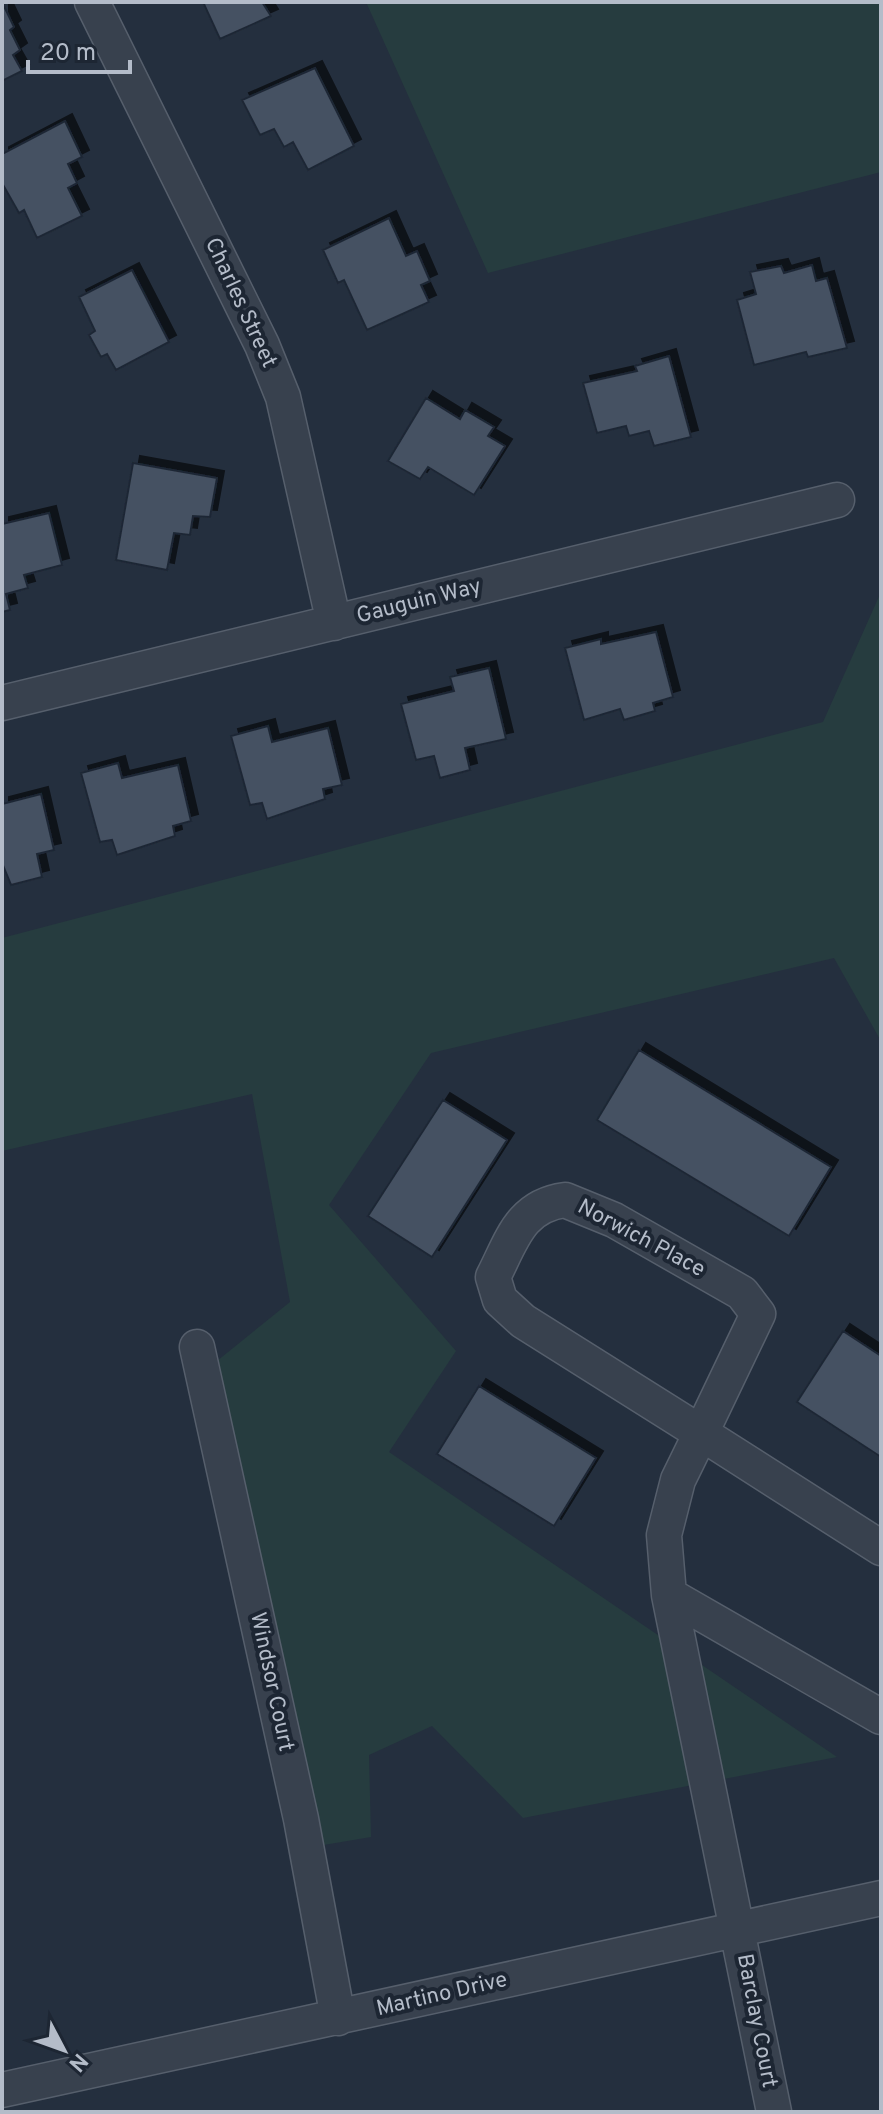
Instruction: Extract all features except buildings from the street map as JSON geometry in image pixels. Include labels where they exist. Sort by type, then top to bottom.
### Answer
[{"type":"street","name":"Charles Street","points":[[92,2],[268,358],[283,397],[334,623]]},
{"type":"street","name":"Gauguin Way","points":[[2,703],[837,500]]},
{"type":"street","name":"Norwich Place","points":[[739,1929],[669,1595],[664,1535],[678,1480],[701,1433],[758,1314],[742,1293],[614,1220],[565,1200],[542,1203],[519,1225],[493,1277],[500,1300],[523,1321],[701,1433],[881,1548]]},
{"type":"street","name":"Windsor Court","points":[[197,1347],[301,1819],[338,2018]]},
{"type":"street","points":[[669,1595],[881,1717]]},
{"type":"street","name":"Martino Drive","points":[[2,2090],[881,1898]]},
{"type":"street","name":"Barclay Court","points":[[739,1929],[774,2112]]},
{"type":"green space","points":[[366,2],[881,2],[881,172],[488,273]]},
{"type":"green space","points":[[881,592],[881,1041],[834,958],[431,1053],[329,1205],[456,1351],[389,1452],[837,1757],[523,1818],[432,1726],[369,1755],[371,1837],[294,1850],[191,1382],[290,1302],[252,1094],[2,1151],[2,938],[823,722]]}]
